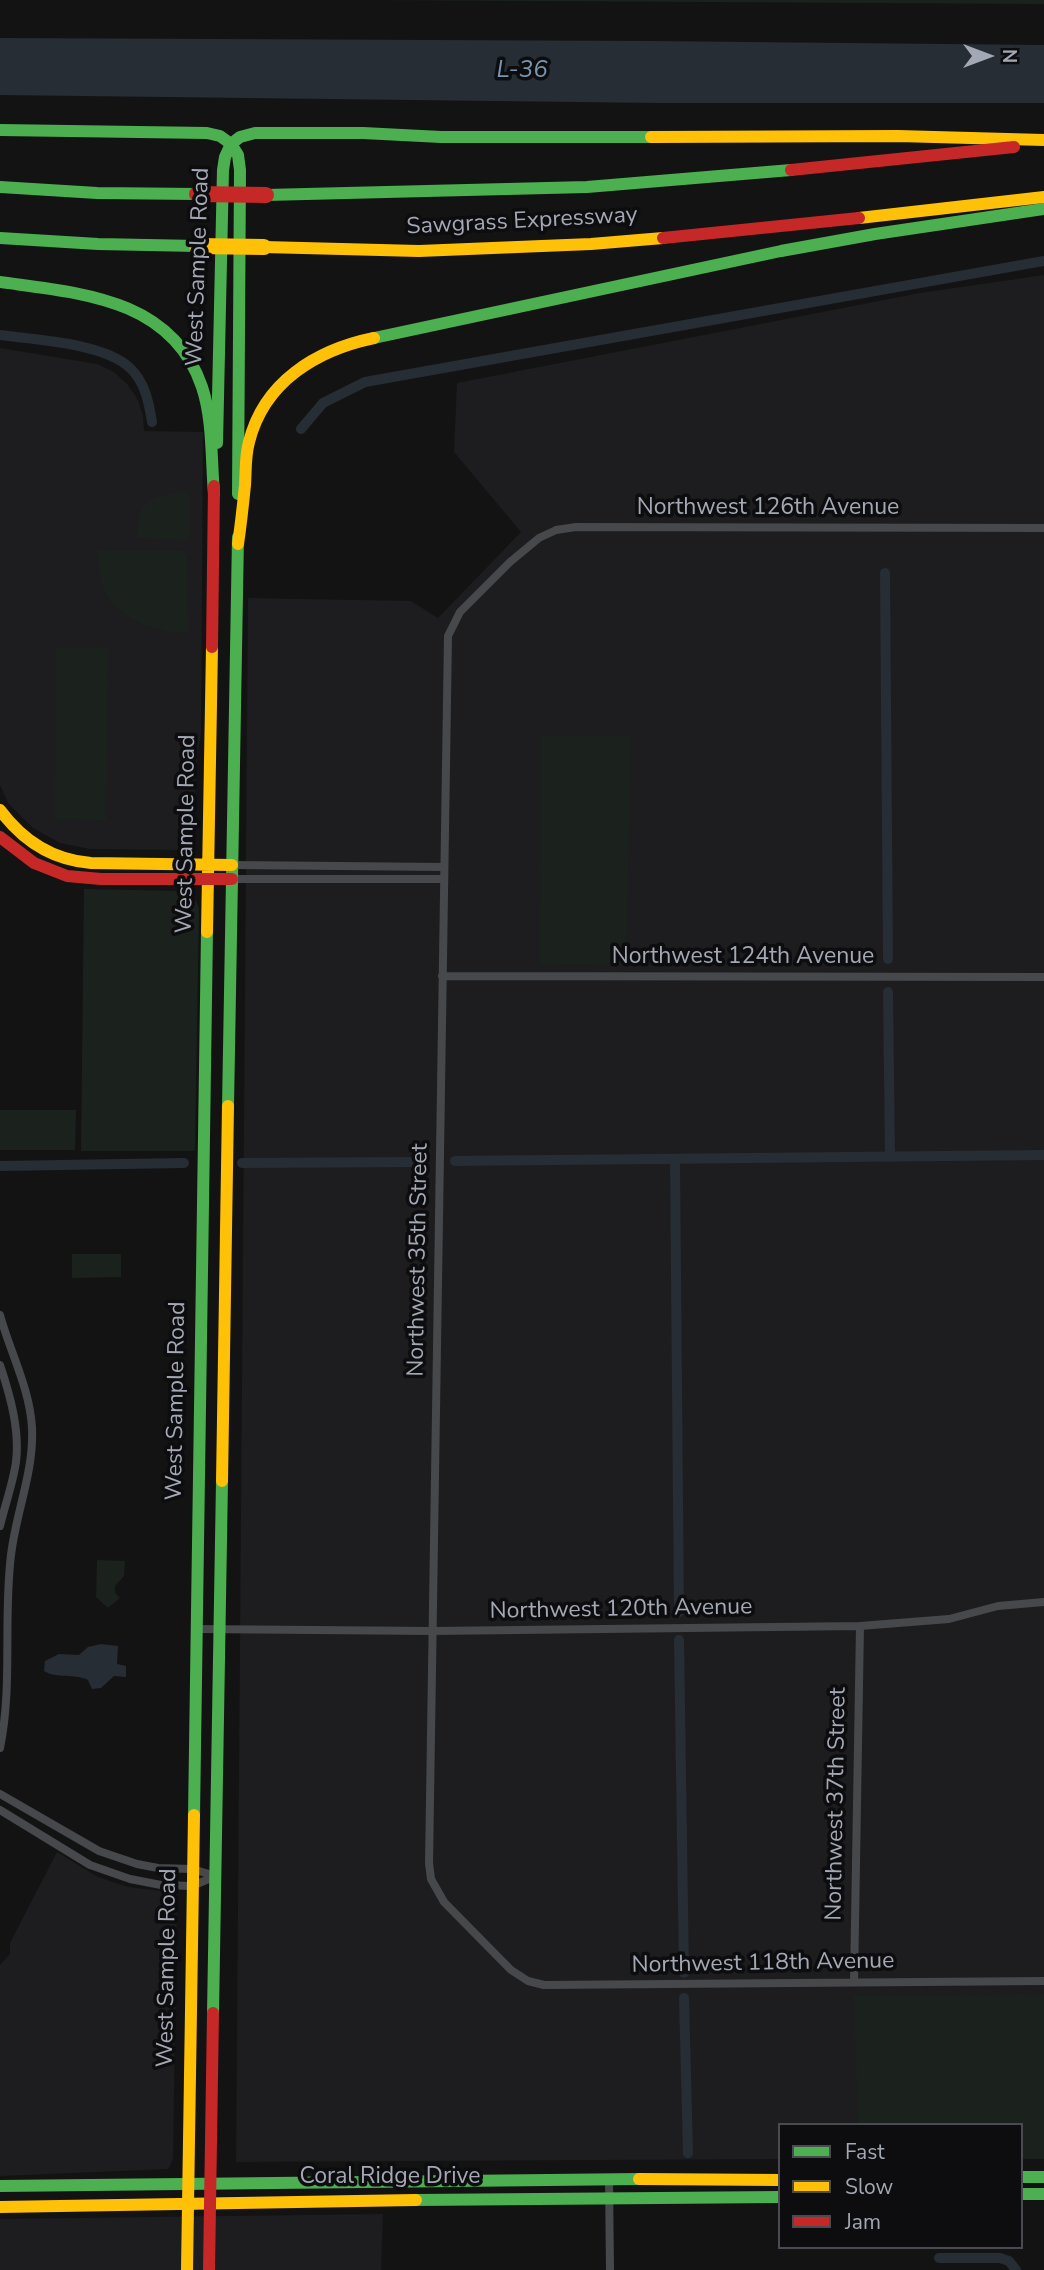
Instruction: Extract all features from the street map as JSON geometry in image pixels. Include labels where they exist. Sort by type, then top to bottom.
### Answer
[{"type":"main road","points":[[0,130],[212,134],[231,144],[240,137],[255,133],[363,133],[441,137],[898,136],[1044,142]]},
{"type":"main road","name":"Sawgrass Expressway","points":[[0,187],[97,193],[266,195],[600,186],[733,176],[1044,142]]},
{"type":"main road","name":"West Sample Road","points":[[187,2270],[214,494],[223,170],[231,144]]},
{"type":"main road","name":"West Sample Road","points":[[209,2270],[239,544],[240,170],[238,155],[231,144]]},
{"type":"main road","name":"Sawgrass Expressway","points":[[0,238],[98,244],[419,251],[591,244],[739,232],[1044,197]]},
{"type":"main road","points":[[239,544],[248,448],[258,418],[269,399],[289,375],[325,352],[354,342],[781,251],[886,232],[1044,209]]},
{"type":"main road","points":[[0,282],[120,303],[140,312],[168,332],[190,359],[202,387],[208,419],[214,494]]},
{"type":"main road","points":[[0,810],[10,825],[54,856],[209,872]]},
{"type":"main road","points":[[0,837],[34,863],[67,876],[101,879],[232,872]]},
{"type":"main road","points":[[1023,2177],[1044,2177]]},
{"type":"main road","name":"Coral Ridge Drive","points":[[0,2186],[778,2179]]},
{"type":"main road","points":[[1023,2194],[1044,2194]]},
{"type":"main road","name":"Coral Ridge Drive","points":[[0,2207],[188,2202],[778,2197]]},
{"type":"street","name":"Northwest 126th Avenue","points":[[505,567],[539,538],[556,530],[576,527],[1044,527]]},
{"type":"street","name":"Northwest 35th Street","points":[[493,1952],[444,1902],[431,1879],[429,1863],[448,636],[460,612],[505,567]]},
{"type":"street","points":[[232,872],[444,866]]},
{"type":"street","points":[[232,872],[444,879]]},
{"type":"street","name":"Northwest 124th Avenue","points":[[442,976],[1044,977]]},
{"type":"street","points":[[0,1315],[25,1390],[32,1426],[30,1467],[4,1582],[5,1722],[0,1748]]},
{"type":"street","points":[[0,1365],[9,1392],[16,1443],[16,1463],[0,1526]]},
{"type":"street","points":[[16,1443],[32,1443]]},
{"type":"street","name":"Northwest 120th Avenue","points":[[196,1629],[432,1631],[860,1626],[949,1619],[998,1606],[1044,1602]]},
{"type":"street","name":"Northwest 37th Street","points":[[854,1982],[860,1626]]},
{"type":"street","points":[[0,1794],[99,1851],[137,1864],[192,1869],[216,1876]]},
{"type":"street","points":[[0,1810],[90,1865],[130,1879],[161,1885],[192,1886],[216,1876]]},
{"type":"street","name":"Northwest 118th Avenue","points":[[493,1952],[519,1976],[544,1985],[1044,1981]]},
{"type":"street","points":[[609,2179],[610,2270]]},
{"type":"shaded area","points":[[363,0],[1044,0],[1044,4]]},
{"type":"shaded area","points":[[1044,275],[1044,2157],[1023,2128],[1023,2123],[778,2123],[778,2159],[236,2162],[248,598],[411,601],[438,618],[521,532],[454,452],[457,383],[920,293]]},
{"type":"shaded area","points":[[0,348],[97,364],[114,372],[137,398],[143,416],[144,431],[203,432],[201,733],[196,767],[194,834],[178,850],[90,849],[60,843],[33,828],[8,803],[0,785]]},
{"type":"shaded area","points":[[180,492],[190,493],[189,540],[136,538],[139,518],[146,504],[159,497]]},
{"type":"shaded area","points":[[97,550],[183,551],[187,556],[188,633],[142,624],[113,603],[104,589]]},
{"type":"shaded area","points":[[56,647],[108,648],[106,820],[55,819]]},
{"type":"shaded area","points":[[631,735],[626,963],[540,965],[541,736]]},
{"type":"shaded area","points":[[84,889],[181,891],[193,897],[198,905],[195,1151],[81,1151]]},
{"type":"shaded area","points":[[0,1110],[76,1110],[75,1150],[0,1150]]},
{"type":"shaded area","points":[[72,1254],[121,1254],[121,1277],[72,1278]]},
{"type":"shaded area","points":[[97,1560],[125,1561],[124,1576],[115,1586],[115,1593],[120,1598],[108,1608],[96,1597]]},
{"type":"shaded area","points":[[57,1852],[98,1877],[128,1887],[177,1893],[173,2159],[168,2169],[0,2176],[0,1965],[10,1954],[10,1943]]},
{"type":"shaded area","points":[[1044,1995],[1044,2159],[1023,2159],[1023,2123],[858,2123],[854,1996]]},
{"type":"shaded area","points":[[383,2214],[381,2270],[0,2270],[0,2219]]},
{"type":"water","name":"L-36","points":[[0,38],[1044,45],[1044,103],[659,103],[0,95]]},
{"type":"water","points":[[101,1644],[118,1646],[117,1664],[126,1666],[126,1677],[114,1676],[101,1688],[92,1689],[88,1680],[83,1678],[54,1675],[44,1671],[45,1661],[59,1654],[79,1655],[88,1647]]},
{"type":"waterway","points":[[301,429],[323,403],[365,382],[1044,261]]},
{"type":"waterway","points":[[0,335],[69,344],[104,353],[118,360],[130,368],[143,386],[152,422]]},
{"type":"waterway","points":[[885,573],[888,959]]},
{"type":"waterway","points":[[888,992],[890,1157]]},
{"type":"waterway","points":[[455,1161],[1044,1155]]},
{"type":"waterway","points":[[675,1160],[679,1612]]},
{"type":"waterway","points":[[242,1163],[421,1162]]},
{"type":"waterway","points":[[0,1166],[184,1163]]},
{"type":"waterway","points":[[679,1640],[684,1973]]},
{"type":"waterway","points":[[684,1998],[688,2153]]},
{"type":"waterway","points":[[939,2258],[1000,2258],[1009,2261],[1016,2270]]},
{"type":"traffic: fast","points":[[0,130],[207,133],[220,136],[231,144],[240,137],[255,133],[363,133],[441,137],[651,137]]},
{"type":"traffic: fast","points":[[217,443],[223,170],[231,144],[238,155],[240,170],[238,494]]},
{"type":"traffic: fast","points":[[266,195],[587,187],[791,170]]},
{"type":"traffic: fast","points":[[0,187],[97,193],[197,194]]},
{"type":"traffic: fast","points":[[374,338],[781,251],[1044,209]]},
{"type":"traffic: fast","points":[[0,238],[197,246]]},
{"type":"traffic: fast","points":[[0,282],[61,291],[120,305],[146,318],[169,335],[188,357],[206,400],[214,494]]},
{"type":"traffic: fast","points":[[228,1106],[238,537]]},
{"type":"traffic: fast","points":[[194,1815],[207,932]]},
{"type":"traffic: fast","points":[[213,2013],[222,1481]]},
{"type":"traffic: fast","points":[[1023,2177],[1044,2177]]},
{"type":"traffic: fast","points":[[0,2186],[639,2179]]},
{"type":"traffic: fast","points":[[1023,2194],[1044,2194]]},
{"type":"traffic: fast","points":[[416,2200],[778,2197]]},
{"type":"traffic: slow","points":[[651,137],[898,136],[1044,140]]},
{"type":"traffic: slow","points":[[859,218],[1044,197]]},
{"type":"traffic: slow","points":[[264,247],[419,251],[591,244],[663,238]]},
{"type":"traffic: slow","points":[[197,246],[264,247]]},
{"type":"traffic: slow","points":[[238,544],[248,447],[256,421],[267,402],[295,372],[313,360],[353,343],[374,338]]},
{"type":"traffic: slow","points":[[207,932],[212,647]]},
{"type":"traffic: slow","points":[[0,810],[29,840],[64,858],[91,863],[232,865]]},
{"type":"traffic: slow","points":[[222,1481],[228,1106]]},
{"type":"traffic: slow","points":[[187,2270],[194,1815]]},
{"type":"traffic: slow","points":[[639,2179],[778,2180]]},
{"type":"traffic: slow","points":[[0,2207],[416,2200]]},
{"type":"traffic: jam","points":[[791,170],[1014,147]]},
{"type":"traffic: jam","points":[[197,194],[266,195]]},
{"type":"traffic: jam","points":[[663,238],[859,218]]},
{"type":"traffic: jam","points":[[212,647],[214,486]]},
{"type":"traffic: jam","points":[[0,837],[34,863],[67,876],[101,879],[232,879]]},
{"type":"traffic: jam","points":[[209,2270],[213,2013]]}]
